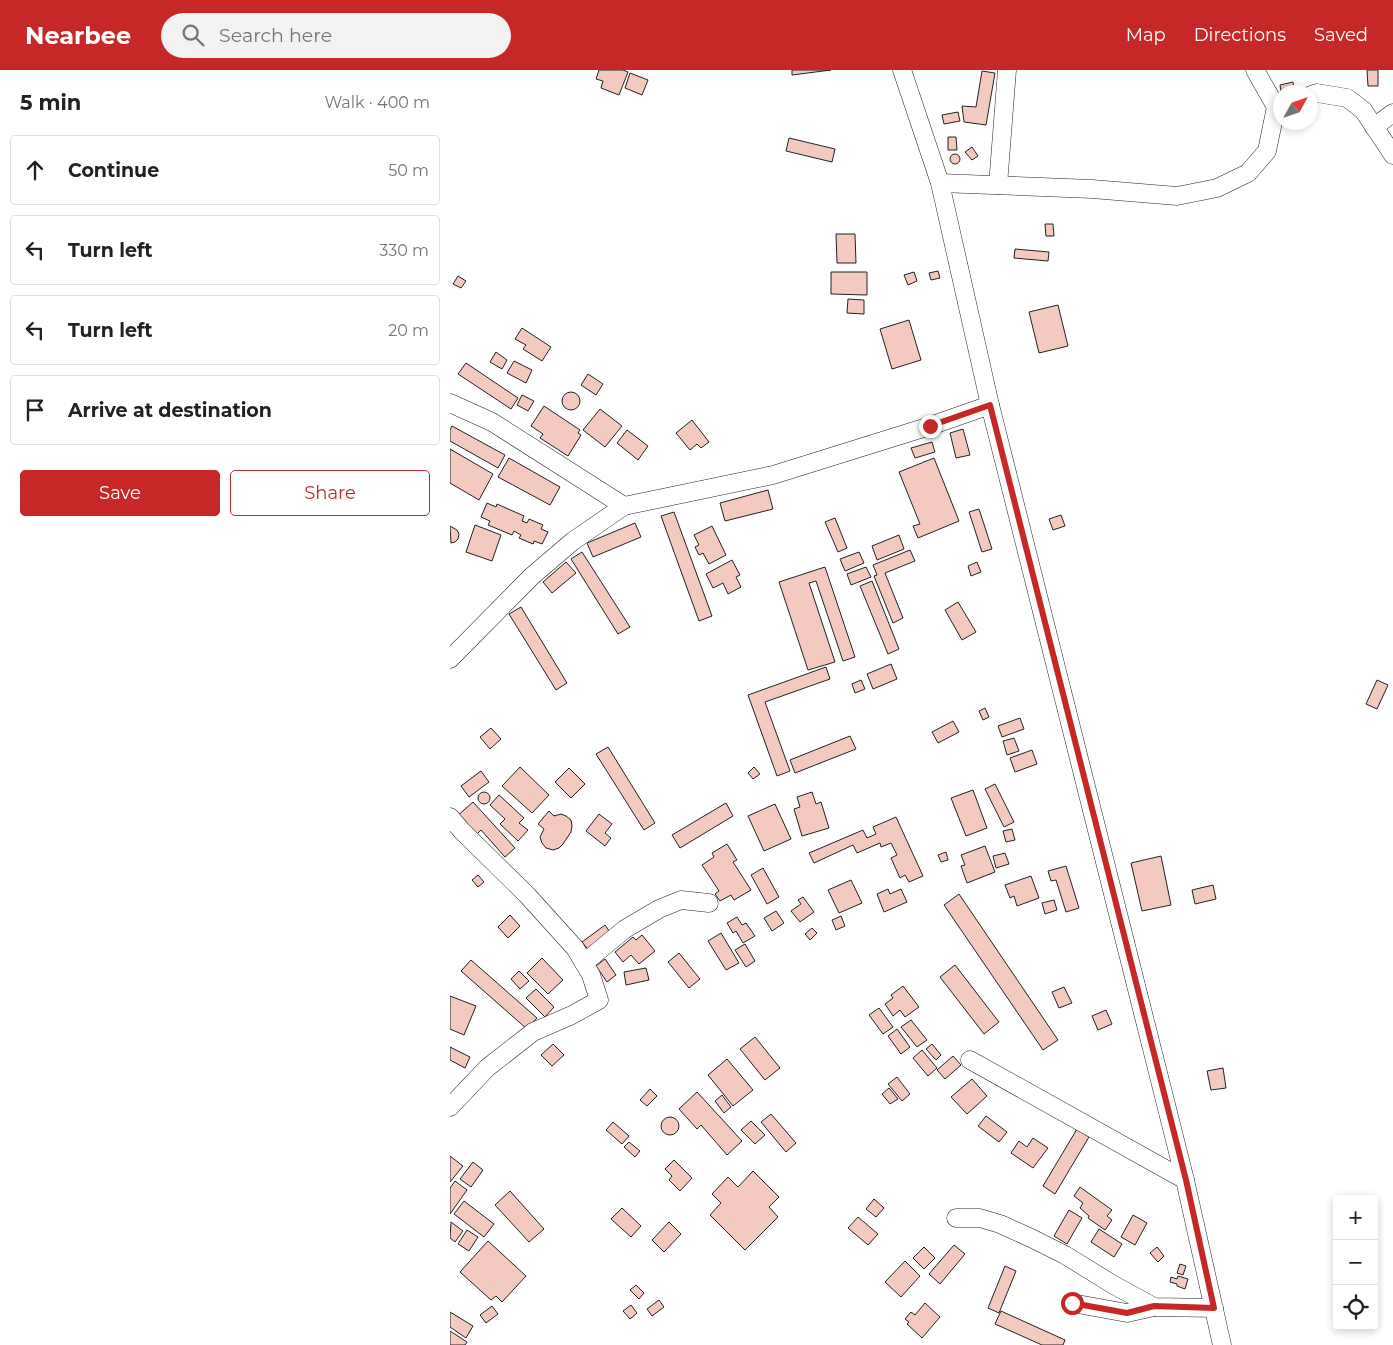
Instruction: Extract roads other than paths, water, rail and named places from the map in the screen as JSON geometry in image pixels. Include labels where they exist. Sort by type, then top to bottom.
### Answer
[{"type":"street","points":[[902,70],[940,183],[990,405],[1186,1180],[1222,1345]]},
{"type":"street","points":[[998,186],[1007,70]]},
{"type":"street","points":[[1255,70],[1273,98]]},
{"type":"street","points":[[1318,93],[1347,98],[1363,110],[1393,155]]},
{"type":"street","points":[[1374,128],[1393,113]]},
{"type":"street","points":[[940,183],[1092,189],[1177,196],[1217,188],[1248,173],[1267,151],[1273,126]]},
{"type":"street","points":[[450,402],[492,422],[624,506]]},
{"type":"street","points":[[450,660],[532,576],[574,540],[624,506],[773,475],[930,426],[990,405]]},
{"type":"street","points":[[450,817],[575,948],[591,975],[598,1000],[572,1015],[534,1032],[488,1068],[452,1102]]},
{"type":"street","points":[[584,963],[625,929],[659,909],[680,900],[709,904]]},
{"type":"street","points":[[970,1060],[1186,1180]]},
{"type":"street","points":[[956,1218],[980,1218],[1023,1234],[1065,1255],[1112,1284],[1154,1306]]},
{"type":"street","points":[[1072,1303],[1127,1313],[1154,1306],[1214,1308]]}]
